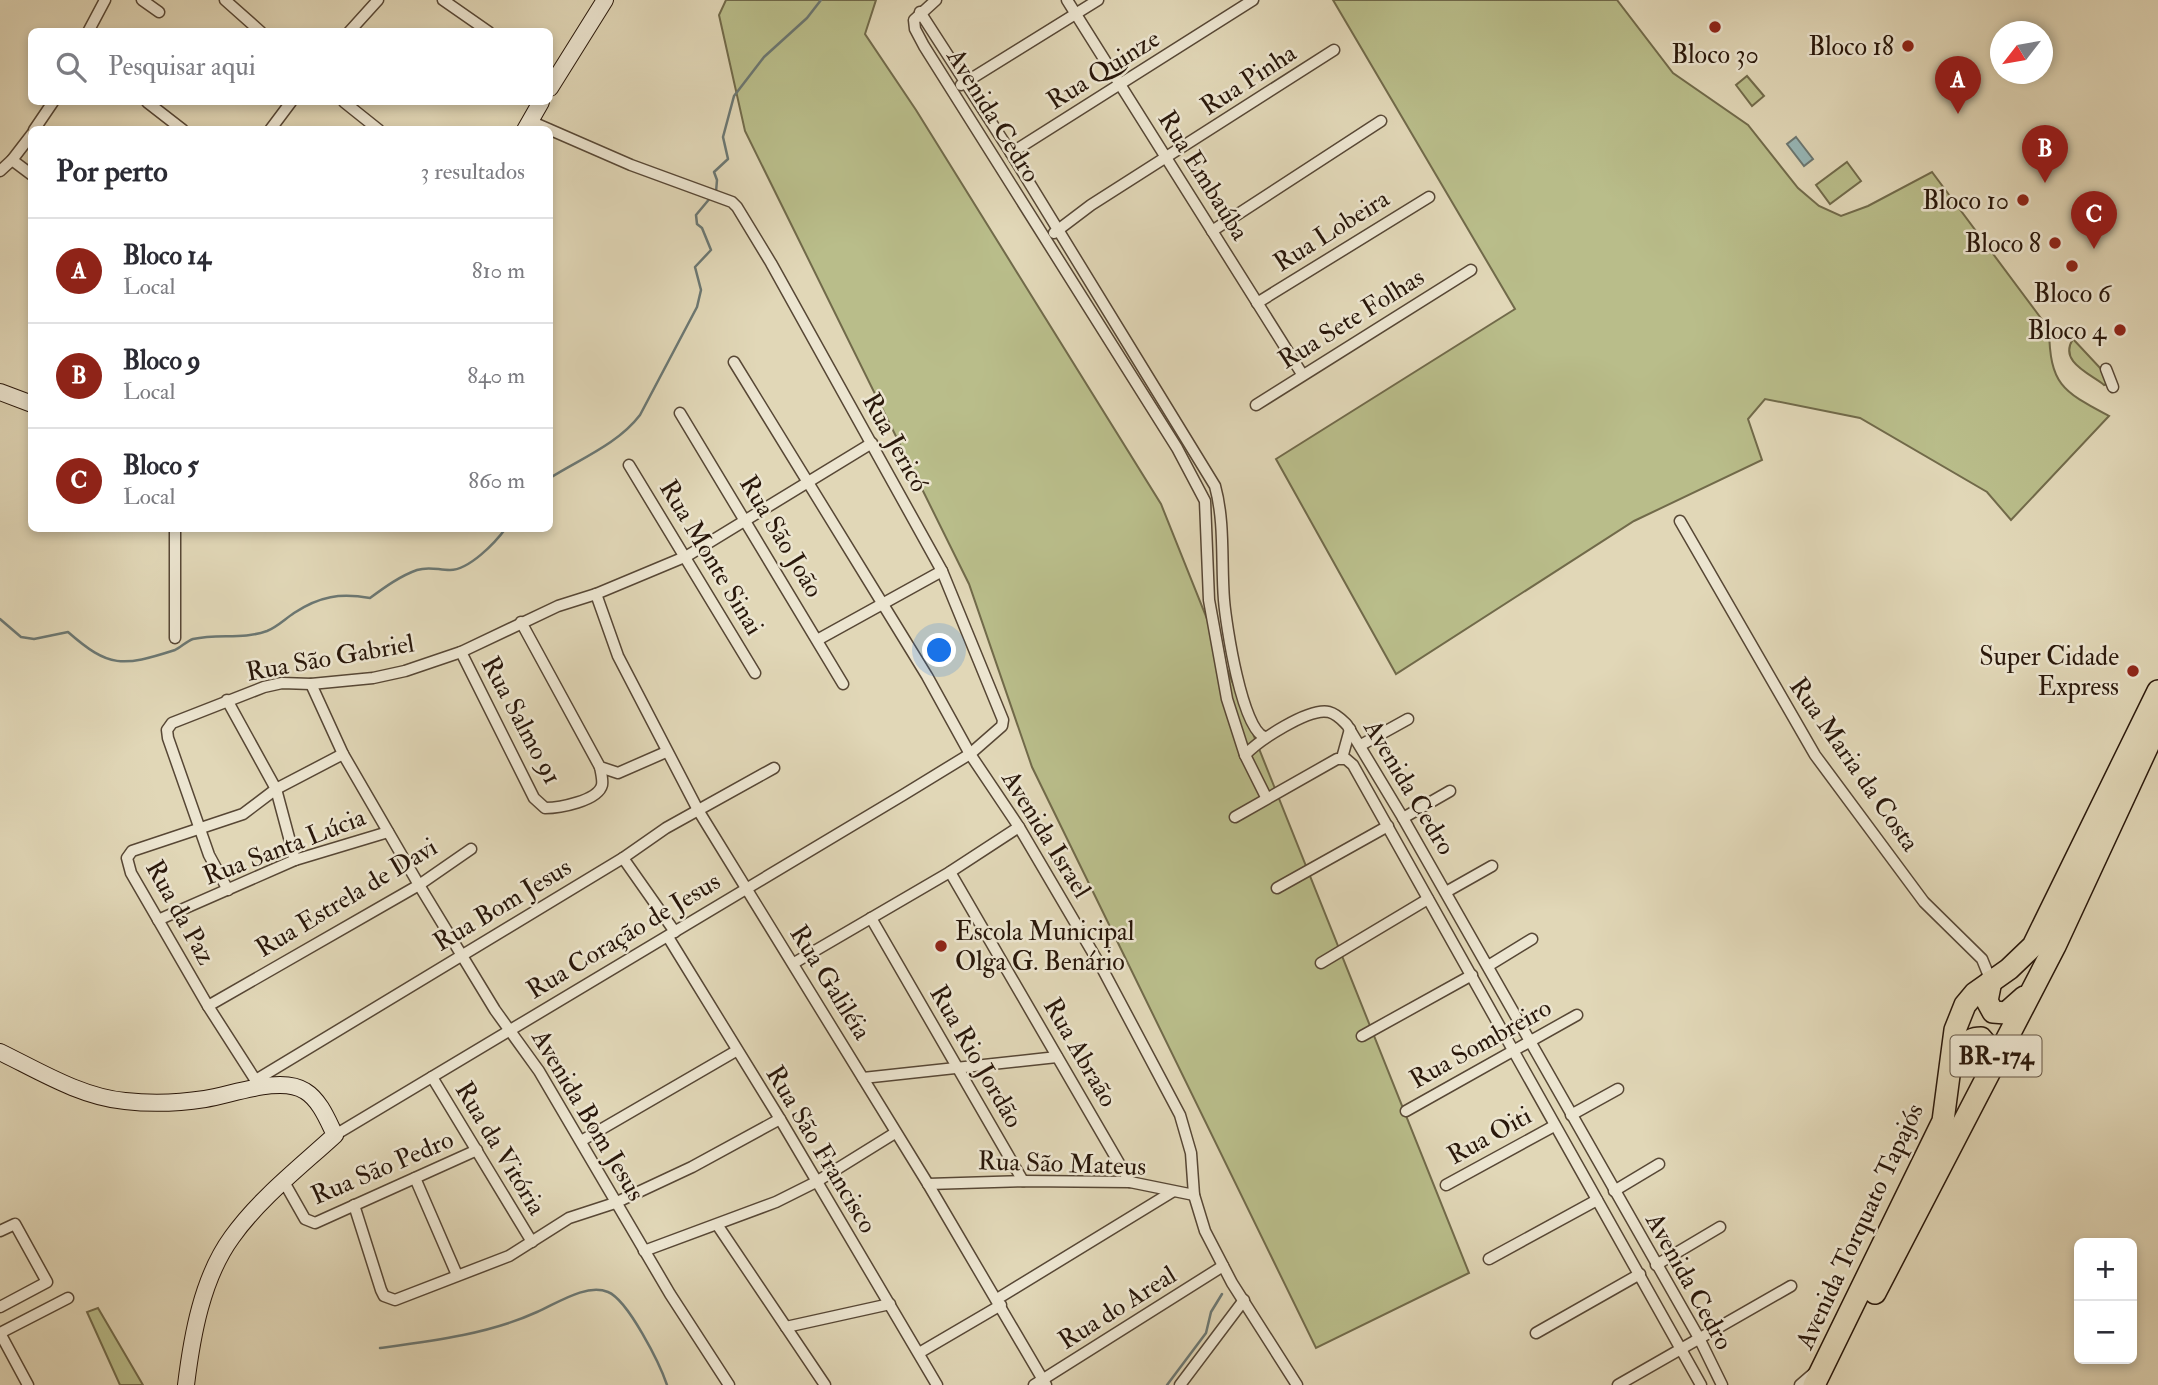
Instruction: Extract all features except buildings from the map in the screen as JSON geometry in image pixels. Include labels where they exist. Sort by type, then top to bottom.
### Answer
[{"type":"highway","name":"Avenida Torquato Tapajós","points":[[1826,1374],[1943,1121],[1952,1046],[1961,1014],[1975,993],[2009,970],[2033,946],[2158,691]]},
{"type":"highway","name":"Avenida Torquato Tapajós","points":[[1814,1385],[1826,1374],[2035,984],[2158,724]]},
{"type":"highway","points":[[1991,981],[1987,1001],[1989,1007],[1998,1014],[2013,1008],[2035,984]]},
{"type":"highway","points":[[1948,1093],[1966,1042],[1981,1038],[1987,1045],[1991,1064]]},
{"type":"street","points":[[90,28],[106,0]]},
{"type":"street","points":[[142,0],[159,12]]},
{"type":"street","points":[[225,0],[256,28]]},
{"type":"street","points":[[353,28],[378,0]]},
{"type":"street","points":[[443,0],[483,28]]},
{"type":"street","points":[[553,78],[605,0]]},
{"type":"street","points":[[920,12],[936,0]]},
{"type":"street","name":"Rua Embaúba","points":[[1067,0],[1302,374]]},
{"type":"street","points":[[953,90],[1098,0]]},
{"type":"street","name":"Rua Quinze","points":[[1011,153],[1253,0]]},
{"type":"street","name":"Avenida Cedro","points":[[1701,1385],[1353,765],[1342,758],[1266,797],[1245,755],[1225,687],[1209,581],[1205,501],[1152,409],[915,29],[914,20],[920,12],[1011,153],[1215,486],[1220,503],[1223,582],[1236,669],[1253,728],[1265,737],[1317,712],[1329,712],[1339,717],[1350,729],[1488,965],[1699,1338],[1722,1385]]},
{"type":"street","name":"Rua Pinha","points":[[1046,239],[1090,205],[1334,50]]},
{"type":"street","points":[[37,126],[51,105]]},
{"type":"street","points":[[151,105],[178,126]]},
{"type":"street","points":[[273,126],[289,105]]},
{"type":"street","points":[[348,105],[374,126]]},
{"type":"street","points":[[527,125],[539,105]]},
{"type":"street","points":[[1212,230],[1381,121]]},
{"type":"street","name":"Rua Jericó","points":[[553,135],[732,202],[760,243],[942,571],[1003,720],[993,736]]},
{"type":"street","points":[[0,171],[28,139]]},
{"type":"street","points":[[12,160],[28,172]]},
{"type":"street","name":"Rua Lobeira","points":[[1257,303],[1429,197]]},
{"type":"street","name":"Rua Sete Folhas","points":[[1256,405],[1471,270]]},
{"type":"street","name":"Avenida Israel","points":[[734,362],[1092,951],[1180,1115],[1191,1153],[1194,1195],[1205,1231],[1223,1266],[1297,1385]]},
{"type":"street","points":[[2106,369],[2113,387]]},
{"type":"street","points":[[0,392],[28,402]]},
{"type":"street","points":[[1152,409],[1165,401]]},
{"type":"street","name":"Rua São João","points":[[680,413],[844,684]]},
{"type":"street","name":"Rua São Gabriel","points":[[200,829],[171,746],[167,730],[172,723],[227,700],[282,683],[311,684],[405,671],[461,652],[521,622],[687,556],[872,443]]},
{"type":"street","name":"Rua Monte Sinai","points":[[629,465],[687,556],[755,673]]},
{"type":"street","name":"Rua Maria da Costa","points":[[1681,521],[1815,755],[1924,902],[1982,959],[1991,981]]},
{"type":"street","points":[[175,532],[175,638]]},
{"type":"street","points":[[819,639],[942,571]]},
{"type":"street","points":[[1209,581],[1223,582]]},
{"type":"street","name":"Rua Galiléia","points":[[596,594],[618,656],[698,810],[999,1302],[1041,1383]]},
{"type":"street","points":[[521,622],[600,767],[618,773],[666,752]]},
{"type":"street","name":"Rua Salmo 91","points":[[461,652],[534,798],[545,808],[565,808],[599,791],[603,783],[600,767]]},
{"type":"street","name":"Avenida Bom Jesus","points":[[311,684],[342,754],[419,885],[581,1141],[644,1251],[729,1385]]},
{"type":"street","points":[[227,700],[276,789],[295,860]]},
{"type":"street","points":[[1361,746],[1408,719]]},
{"type":"street","points":[[1342,758],[1350,729]]},
{"type":"street","name":"Rua Coração de Jesus","points":[[186,1385],[201,1306],[215,1269],[232,1237],[284,1182],[335,1135],[970,754],[993,736]]},
{"type":"street","points":[[1245,755],[1265,737]]},
{"type":"street","name":"Rua da Paz","points":[[258,1084],[208,1006],[128,867],[129,854],[243,814],[276,789],[342,754]]},
{"type":"street","name":"Rua Bom Jesus","points":[[258,1084],[461,955],[698,810],[774,768]]},
{"type":"street","points":[[1404,818],[1450,791]]},
{"type":"street","points":[[1235,817],[1266,797]]},
{"type":"street","points":[[1278,888],[1388,826]]},
{"type":"street","points":[[794,963],[950,872],[1019,827]]},
{"type":"street","points":[[200,829],[228,890]]},
{"type":"street","name":"Rua Santa Lúcia","points":[[158,920],[295,860],[388,832]]},
{"type":"street","name":"Rua Estrela de Davi","points":[[208,1006],[419,885],[471,849]]},
{"type":"street","name":"Rua São Francisco","points":[[623,858],[672,934],[736,1052],[780,1119],[919,1353],[932,1383]]},
{"type":"street","points":[[1446,892],[1492,866]]},
{"type":"street","name":"Rua Abraão","points":[[950,872],[1130,1182]]},
{"type":"street","points":[[1321,963],[1428,899]]},
{"type":"street","name":"Rua Rio Jordão","points":[[871,918],[1023,1181]]},
{"type":"street","points":[[1488,965],[1532,939]]},
{"type":"street","points":[[1362,1037],[1472,975]]},
{"type":"street","name":"Rua Sombreiro","points":[[1406,1111],[1577,1015]]},
{"type":"street","points":[[0,1052],[85,1091],[122,1101],[206,1099],[258,1084],[292,1087],[305,1091],[320,1107],[335,1135]]},
{"type":"street","points":[[581,1141],[736,1052]]},
{"type":"street","points":[[863,1078],[1057,1057]]},
{"type":"street","name":"Rua da Vitória","points":[[432,1077],[532,1242]]},
{"type":"street","name":"Rua Oiti","points":[[1571,1115],[1619,1088]]},
{"type":"street","points":[[354,1206],[378,1285],[384,1296],[395,1300],[509,1256],[569,1218],[615,1203],[691,1167],[780,1119]]},
{"type":"street","name":"Rua Oiti","points":[[1446,1185],[1554,1126]]},
{"type":"street","points":[[644,1251],[718,1226],[816,1182],[895,1133]]},
{"type":"street","name":"Rua São Pedro","points":[[284,1182],[309,1222],[321,1221],[477,1150]]},
{"type":"street","points":[[1614,1191],[1659,1164]]},
{"type":"street","points":[[415,1178],[457,1275]]},
{"type":"street","name":"Rua São Mateus","points":[[928,1184],[1130,1182],[1194,1195]]},
{"type":"street","points":[[919,1353],[1172,1192]]},
{"type":"street","points":[[1489,1259],[1597,1200]]},
{"type":"street","points":[[0,1231],[15,1224],[47,1282],[0,1307]]},
{"type":"street","points":[[718,1226],[825,1385]]},
{"type":"street","points":[[1656,1265],[1720,1227]]},
{"type":"street","name":"Rua do Areal","points":[[1041,1383],[1223,1266]]},
{"type":"street","points":[[1536,1334],[1640,1274]]},
{"type":"street","points":[[1618,1385],[1791,1286]]},
{"type":"street","points":[[28,1385],[0,1333],[68,1298]]},
{"type":"street","points":[[1180,1385],[1244,1300]]},
{"type":"street","points":[[786,1327],[890,1304]]},
{"type":"street","points":[[1800,1385],[1826,1374]]},
{"type":"green space","points":[[726,0],[876,0],[865,34],[916,110],[1161,504],[1469,1273],[1316,1348],[1032,767],[969,584],[745,131],[719,15]]},
{"type":"green space","points":[[1333,0],[1617,0],[1673,73],[1748,125],[1798,188],[1819,206],[1841,216],[1868,206],[1932,172],[2049,329],[2052,363],[2062,384],[2080,400],[2109,416],[2011,520],[1987,492],[1860,418],[1765,399],[1748,419],[1762,460],[1634,521],[1396,674],[1276,459],[1515,309]]},
{"type":"green space","points":[[1747,76],[1764,96],[1752,106],[1736,85]]},
{"type":"green space","points":[[1847,162],[1861,181],[1830,204],[1816,185]]},
{"type":"green space","points":[[2073,339],[2102,370],[2107,384],[2104,385],[2073,361],[2069,347]]},
{"type":"green space","points":[[98,1308],[143,1385],[120,1385],[87,1312]]},
{"type":"water","points":[[1796,137],[1813,159],[1804,166],[1787,144]]},
{"type":"waterway","points":[[716,192],[717,180],[714,172],[728,159],[723,137],[734,96],[764,57],[807,18],[821,0]]},
{"type":"waterway","points":[[553,476],[610,443],[640,415],[697,307],[701,290],[695,267],[711,250],[702,228],[697,224],[696,215],[711,197]]},
{"type":"waterway","points":[[0,619],[21,637],[34,639],[68,632],[106,658],[117,661],[142,659],[175,650],[193,639],[258,634],[322,599],[340,596],[370,598],[417,570],[457,569],[481,555],[503,532]]},
{"type":"waterway","points":[[380,1348],[500,1326],[581,1292],[599,1290],[616,1297],[634,1319],[651,1348],[667,1385]]},
{"type":"waterway","points":[[1167,1385],[1206,1333],[1211,1312],[1222,1294]]},
{"type":"place","name":"Bloco 30","points":[[1715,27]]},
{"type":"place","name":"Bloco 18","points":[[1908,46]]},
{"type":"place","name":"Bloco 14","points":[[1958,114]]},
{"type":"place","name":"Bloco 9","points":[[2045,183]]},
{"type":"place","name":"Bloco 10","points":[[2023,200]]},
{"type":"place","name":"Bloco 8","points":[[2055,243]]},
{"type":"place","name":"Bloco 5","points":[[2094,249]]},
{"type":"place","name":"Bloco 6","points":[[2072,266]]},
{"type":"place","name":"Bloco 4","points":[[2120,330]]},
{"type":"place","name":"Super Cidade Express","points":[[2133,671]]},
{"type":"place","name":"Escola Municipal Olga G. Benário","points":[[941,946]]}]
